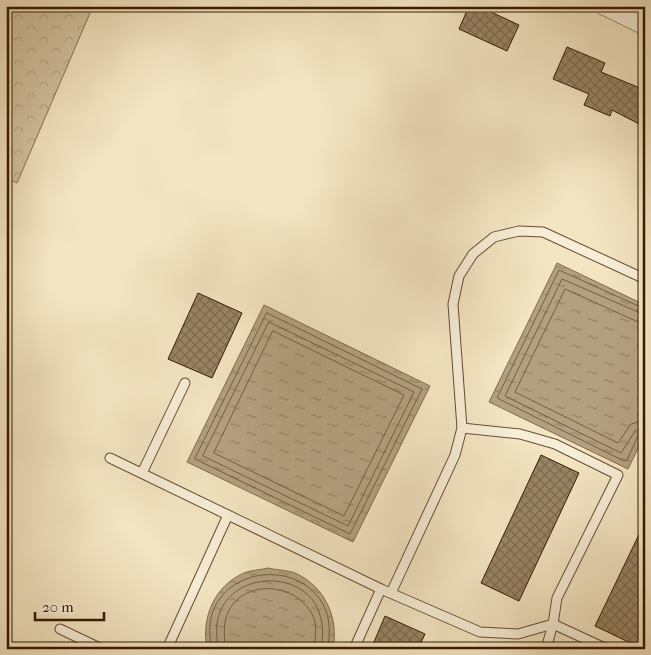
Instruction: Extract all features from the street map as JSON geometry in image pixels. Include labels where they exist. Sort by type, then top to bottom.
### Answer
[{"type":"street","points":[[604,6],[645,26]]},
{"type":"lane","points":[[391,593],[455,455],[462,428],[453,304],[459,276],[473,254],[494,238],[518,230],[543,232],[645,279]]},
{"type":"lane","points":[[142,473],[185,383]]},
{"type":"lane","points":[[462,428],[520,434],[555,444],[618,475],[556,598],[553,624],[546,649]]},
{"type":"lane","points":[[110,458],[381,589],[480,632],[518,634],[553,624],[607,649]]},
{"type":"lane","points":[[167,649],[228,515]]},
{"type":"lane","points":[[354,649],[381,589]]},
{"type":"lane","points":[[60,629],[102,649]]},
{"type":"green space","points":[[6,6],[93,6],[17,183],[6,178]]},
{"type":"water","points":[[557,263],[645,305],[645,434],[628,469],[489,402]]},
{"type":"water","points":[[264,305],[430,386],[353,542],[187,462]]},
{"type":"water","points":[[268,568],[295,573],[314,586],[322,595],[332,615],[334,626],[333,649],[207,649],[206,626],[208,615],[218,595],[225,586],[244,573]]},
{"type":"building","points":[[469,6],[478,6],[519,25],[507,51],[459,29]]},
{"type":"building","points":[[567,47],[605,63],[601,72],[645,90],[645,127],[612,110],[610,116],[584,105],[589,94],[553,79]]},
{"type":"building","points":[[198,293],[242,313],[212,378],[168,359]]},
{"type":"building","points":[[541,455],[579,473],[519,601],[481,583]]},
{"type":"building","points":[[645,522],[645,649],[643,649],[595,626]]},
{"type":"building","points":[[385,616],[425,634],[418,649],[371,649]]}]
